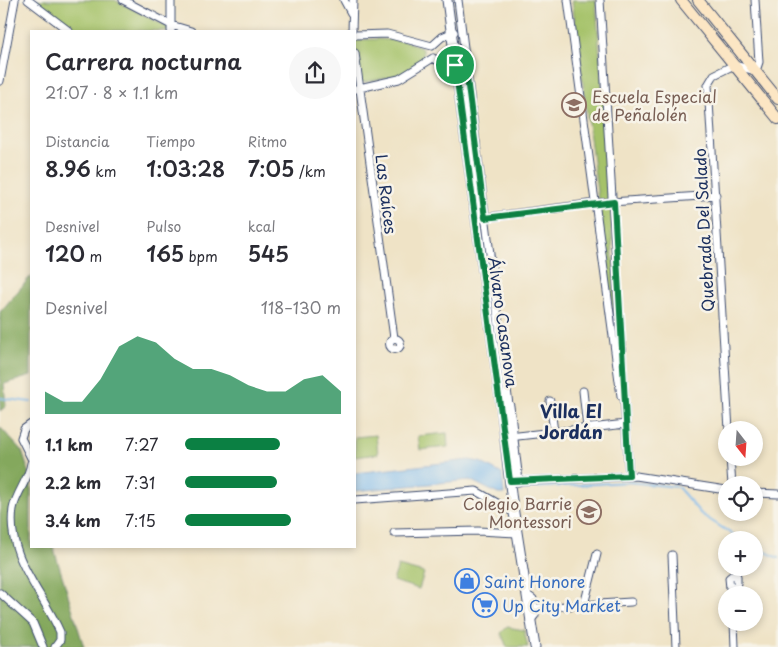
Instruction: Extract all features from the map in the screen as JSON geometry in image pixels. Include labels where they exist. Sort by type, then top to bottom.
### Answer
[{"type":"main road","points":[[681,0],[778,120]]},
{"type":"main road","points":[[698,0],[778,99]]},
{"type":"street","points":[[0,81],[15,0]]},
{"type":"street","points":[[28,0],[68,30]]},
{"type":"street","points":[[123,0],[171,28],[185,30]]},
{"type":"street","points":[[171,0],[171,28]]},
{"type":"street","points":[[344,0],[351,14]]},
{"type":"street","points":[[352,30],[351,14],[353,0]]},
{"type":"street","name":"Álvaro Casanova","points":[[447,0],[470,187],[499,392],[509,437]]},
{"type":"street","name":"Álvaro Casanova","points":[[458,0],[509,406],[514,512],[535,647]]},
{"type":"street","points":[[568,0],[626,424]]},
{"type":"street","points":[[600,0],[614,202],[629,476]]},
{"type":"street","points":[[734,65],[756,71],[759,62],[755,0]]},
{"type":"street","points":[[432,46],[442,37],[461,30]]},
{"type":"street","points":[[356,35],[387,34],[432,46]]},
{"type":"street","points":[[432,46],[433,58],[441,64],[455,65],[465,63]]},
{"type":"street","points":[[357,88],[399,79],[433,58]]},
{"type":"street","name":"Quebrada Del Salado","points":[[729,421],[708,85],[714,75],[734,65]]},
{"type":"street","name":"Las Raíces","points":[[356,70],[394,338]]},
{"type":"street","points":[[470,187],[475,142]]},
{"type":"street","points":[[475,219],[596,203],[716,195]]},
{"type":"street","points":[[582,391],[587,428]]},
{"type":"street","points":[[499,392],[509,406]]},
{"type":"street","points":[[550,402],[554,432]]},
{"type":"street","points":[[509,437],[626,424]]},
{"type":"street","points":[[30,425],[24,429],[21,438],[30,456]]},
{"type":"street","points":[[30,465],[13,507],[12,537],[22,564],[60,632],[60,640],[55,647]]},
{"type":"street","points":[[512,486],[629,476],[718,489]]},
{"type":"street","points":[[356,500],[476,491],[514,512]]},
{"type":"street","points":[[763,493],[778,494]]},
{"type":"street","points":[[394,534],[478,531],[518,533]]},
{"type":"street","points":[[584,605],[597,554]]},
{"type":"street","points":[[672,554],[676,647]]},
{"type":"street","points":[[0,593],[33,623],[43,647]]},
{"type":"street","points":[[527,595],[533,599],[535,615],[530,621]]},
{"type":"street","points":[[534,608],[631,602]]},
{"type":"street","points":[[734,631],[735,647]]},
{"type":"green space","points":[[36,0],[115,0],[167,27],[179,30],[75,30]]},
{"type":"green space","points":[[572,0],[596,0],[610,197],[618,352]]},
{"type":"green space","points":[[356,40],[406,41],[423,49],[423,63],[396,76],[356,84]]},
{"type":"green space","points":[[30,277],[30,376],[4,384],[6,406],[0,411],[0,312]]},
{"type":"green space","points":[[0,427],[22,451],[30,476],[30,548],[54,548],[84,647],[0,647]]},
{"type":"green space","points":[[447,433],[448,447],[420,450],[418,436]]},
{"type":"green space","points":[[376,435],[378,454],[356,457],[356,437]]},
{"type":"green space","points":[[398,566],[424,573],[419,589],[393,581]]},
{"type":"green space","points":[[507,627],[524,630],[528,647],[507,647],[501,633]]},
{"type":"water","points":[[469,460],[480,462],[502,474],[504,494],[498,494],[470,480],[356,491],[356,473]]},
{"type":"waterway","points":[[0,398],[30,402]]},
{"type":"waterway","points":[[512,489],[628,482],[678,487],[701,514],[727,531]]},
{"type":"waterway","points":[[763,550],[778,558]]},
{"type":"place","name":"Escuela Especial de Peñalolén","points":[[574,105]]},
{"type":"place","name":"Colegio Barrie Montessori","points":[[589,512]]},
{"type":"place","name":"Saint Honore","points":[[467,581]]},
{"type":"place","name":"Up City Market","points":[[485,605]]},
{"type":"district","name":"Villa El Jordán","points":[[571,420]]},
{"type":"route","points":[[465,63],[485,218],[614,202],[629,476],[510,481],[455,65],[465,63]]}]
